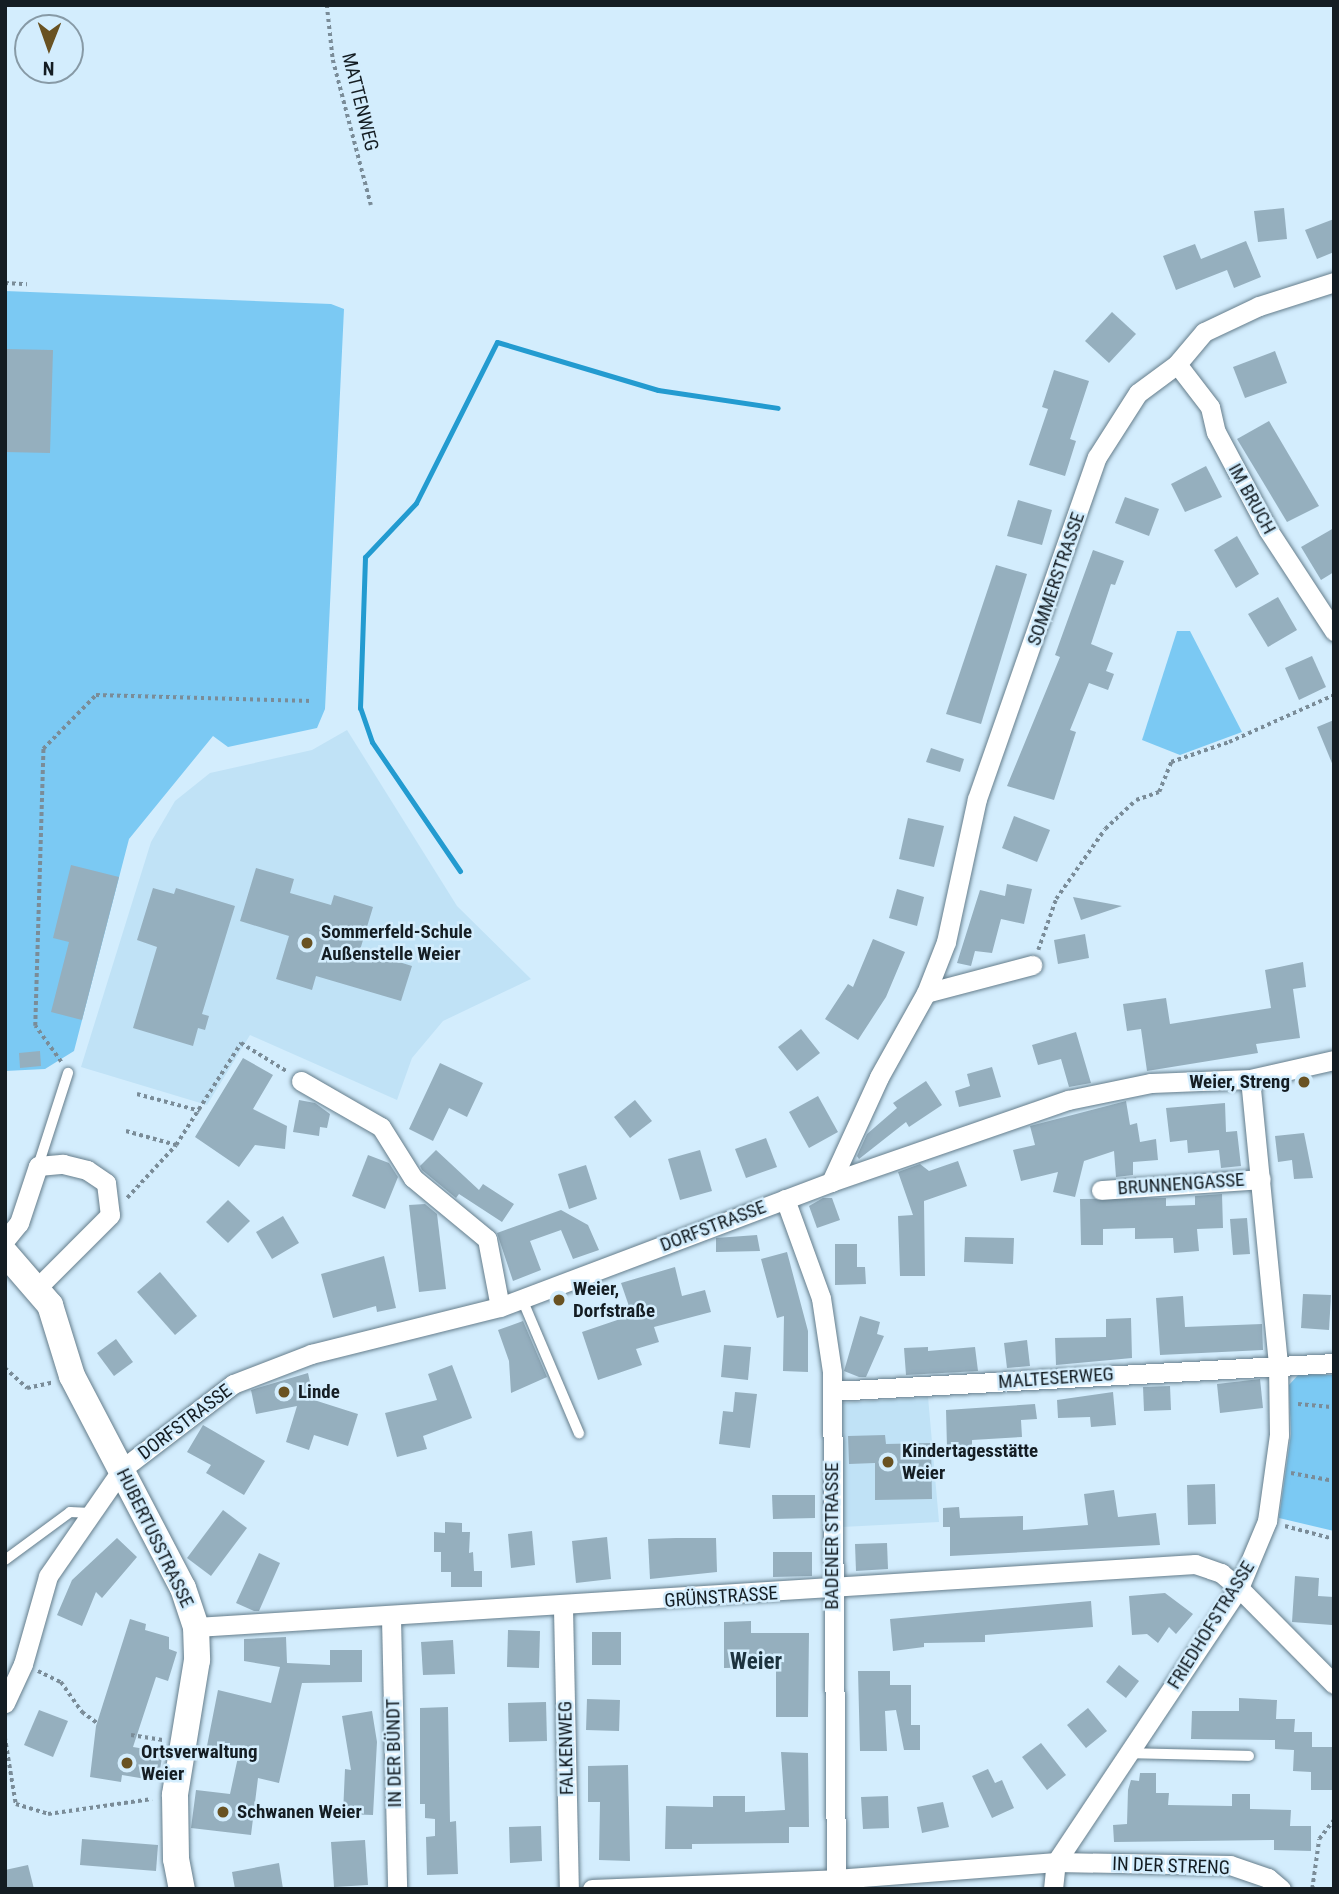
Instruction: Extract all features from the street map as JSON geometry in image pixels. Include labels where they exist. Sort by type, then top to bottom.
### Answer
[{"type":"street","name":"SOMMERSTRASSE","points":[[831,1182],[879,1077],[926,993],[946,942],[977,799],[1097,457],[1138,393],[1177,364],[1204,332],[1259,306],[1334,282]]},
{"type":"street","name":"IM BRUCH","points":[[1177,364],[1210,407],[1216,432],[1268,530],[1334,632]]},
{"type":"street","points":[[926,993],[1032,965]]},
{"type":"street","name":"DORFSTRASSE","points":[[5,1703],[23,1664],[39,1596],[122,1469],[233,1384],[271,1367],[500,1307],[831,1182],[1068,1100],[1151,1083],[1250,1079],[1334,1060]]},
{"type":"street","name":"FRIEDHOFSTRASSE","points":[[1052,1889],[1056,1862],[1238,1588],[1267,1521],[1279,1435],[1279,1364],[1250,1079]]},
{"type":"street","points":[[301,1081],[382,1127],[413,1178],[487,1239],[500,1307]]},
{"type":"street","points":[[5,1240],[19,1223],[38,1167],[64,1164],[88,1170],[106,1183],[110,1215],[38,1287]]},
{"type":"street","name":"BRUNNENGASSE","points":[[1101,1190],[1261,1179]]},
{"type":"street","name":"BADENER STRASSE","points":[[785,1199],[821,1298],[833,1391],[832,1590],[836,1879]]},
{"type":"street","name":"HUBERTUSSTRASSE","points":[[5,1253],[38,1287],[50,1305],[72,1376],[183,1588],[196,1628],[197,1660],[181,1742],[175,1795],[176,1859],[182,1889]]},
{"type":"street","name":"MALTESERWEG","points":[[833,1391],[1334,1363]]},
{"type":"street","name":"GRÜNSTRASSE","points":[[196,1628],[563,1608],[1195,1564],[1221,1573],[1334,1684]]},
{"type":"street","name":"FALKENWEG","points":[[563,1608],[569,1889]]},
{"type":"street","name":"IN DER BÜNDT","points":[[391,1618],[397,1889]]},
{"type":"street","name":"IN DER STRENG","points":[[592,1889],[836,1879],[960,1880],[1056,1862],[1230,1865],[1268,1878],[1281,1889]]},
{"type":"lane","points":[[38,1167],[68,1073]]},
{"type":"lane","points":[[522,1298],[579,1433]]},
{"type":"lane","points":[[5,1560],[69,1512],[91,1513]]},
{"type":"lane","points":[[1128,1753],[1249,1756]]},
{"type":"path","name":"MATTENWEG","points":[[327,5],[333,60],[371,205]]},
{"type":"path","points":[[5,283],[27,284]]},
{"type":"path","points":[[68,1073],[35,1026],[43,749],[96,695],[313,701]]},
{"type":"path","points":[[1032,965],[1056,899],[1105,829],[1136,800],[1159,792],[1171,762],[1229,742],[1334,695]]},
{"type":"path","points":[[110,1215],[176,1145],[241,1043],[301,1081]]},
{"type":"path","points":[[137,1094],[200,1111]]},
{"type":"path","points":[[126,1132],[176,1145]]},
{"type":"path","points":[[5,1368],[27,1388],[72,1376]]},
{"type":"path","points":[[1298,1404],[1334,1407]]},
{"type":"path","points":[[1275,1470],[1334,1481]]},
{"type":"path","points":[[1267,1521],[1334,1539]]},
{"type":"path","points":[[23,1664],[61,1682],[82,1712],[97,1723]]},
{"type":"path","points":[[131,1735],[181,1742]]},
{"type":"path","points":[[5,1737],[16,1804],[48,1814],[175,1795]]},
{"type":"path","points":[[1312,1889],[1319,1839],[1334,1820]]},
{"type":"shaded area","points":[[5,291],[331,304],[344,309],[325,709],[317,728],[228,747],[213,736],[129,839],[74,1051],[45,1069],[5,1071]]},
{"type":"shaded area","points":[[1177,631],[1190,631],[1242,732],[1180,755],[1142,740]]},
{"type":"shaded area","name":"Sommerfeld-Schule Außenstelle Weier","points":[[347,730],[457,906],[531,979],[443,1021],[412,1058],[397,1100],[250,1035],[207,1105],[81,1067],[151,842],[175,801],[210,773],[312,750]]},
{"type":"shaded area","points":[[1299,1374],[1334,1375],[1334,1531],[1279,1518],[1291,1434],[1289,1385]]},
{"type":"shaded area","name":"Kindertagesstätte Weier","points":[[928,1397],[939,1522],[842,1527],[841,1403]]},
{"type":"building","points":[[1284,208],[1287,239],[1258,242],[1254,211]]},
{"type":"building","points":[[1334,219],[1334,252],[1317,259],[1305,230]]},
{"type":"building","points":[[1246,241],[1261,277],[1234,288],[1227,270],[1176,290],[1163,256],[1195,244],[1201,259]]},
{"type":"building","points":[[1112,312],[1136,334],[1109,363],[1085,341]]},
{"type":"building","points":[[5,349],[53,350],[50,453],[5,452]]},
{"type":"building","points":[[1275,351],[1287,383],[1245,398],[1233,367]]},
{"type":"building","points":[[1054,370],[1089,381],[1070,439],[1076,441],[1065,476],[1029,465],[1048,409],[1042,407]]},
{"type":"building","points":[[1269,421],[1319,506],[1287,522],[1237,439]]},
{"type":"building","points":[[1206,466],[1222,497],[1185,512],[1171,484]]},
{"type":"building","points":[[1125,497],[1159,509],[1149,536],[1115,523]]},
{"type":"building","points":[[1018,500],[1052,510],[1042,545],[1007,536]]},
{"type":"building","points":[[1334,528],[1334,572],[1321,580],[1301,547]]},
{"type":"building","points":[[1237,536],[1259,574],[1236,588],[1214,550]]},
{"type":"building","points":[[1093,550],[1124,561],[1115,585],[1111,584],[1091,644],[1113,653],[1106,671],[1114,674],[1108,690],[1089,683],[1070,730],[1076,732],[1054,800],[1007,786],[1060,657],[1055,655]]},
{"type":"building","points":[[996,565],[1027,574],[981,724],[946,714]]},
{"type":"building","points":[[1278,597],[1297,630],[1268,647],[1248,614]]},
{"type":"building","points":[[1312,656],[1326,687],[1299,700],[1285,668]]},
{"type":"building","points":[[1334,720],[1334,768],[1317,727]]},
{"type":"building","points":[[931,748],[964,759],[960,772],[926,762]]},
{"type":"building","points":[[1014,816],[1050,830],[1037,862],[1002,848]]},
{"type":"building","points":[[908,818],[944,826],[934,867],[899,859]]},
{"type":"building","points":[[71,865],[119,877],[82,1020],[51,1012],[69,942],[53,938]]},
{"type":"building","points":[[256,868],[294,879],[290,893],[331,905],[334,895],[373,907],[360,950],[412,966],[401,1001],[316,976],[312,990],[276,979],[289,936],[240,921]]},
{"type":"building","points":[[1007,884],[1032,889],[1024,924],[1001,919],[992,953],[975,951],[971,966],[957,963],[980,890],[1005,896]]},
{"type":"building","points":[[153,888],[174,894],[176,888],[235,906],[202,1014],[209,1016],[205,1030],[198,1028],[193,1046],[133,1028],[157,947],[137,940]]},
{"type":"building","points":[[897,889],[924,897],[917,926],[889,918]]},
{"type":"building","points":[[1073,897],[1122,906],[1081,920]]},
{"type":"building","points":[[1085,934],[1089,958],[1058,964],[1054,940]]},
{"type":"building","points":[[873,939],[905,952],[886,997],[858,1040],[825,1019],[848,984],[853,987]]},
{"type":"building","points":[[1303,962],[1306,987],[1293,989],[1300,1038],[1256,1044],[1258,1053],[1147,1071],[1141,1029],[1127,1031],[1123,1004],[1166,998],[1170,1024],[1271,1008],[1265,970]]},
{"type":"building","points":[[801,1029],[820,1053],[797,1071],[778,1047]]},
{"type":"building","points":[[1076,1032],[1091,1083],[1069,1087],[1061,1059],[1038,1065],[1032,1045]]},
{"type":"building","points":[[40,1051],[41,1066],[20,1068],[19,1053]]},
{"type":"building","points":[[243,1058],[273,1075],[253,1109],[287,1126],[285,1149],[255,1145],[239,1167],[195,1137]]},
{"type":"building","points":[[440,1063],[483,1083],[467,1117],[449,1108],[433,1141],[409,1129]]},
{"type":"building","points":[[992,1067],[1001,1097],[959,1107],[955,1091],[970,1086],[967,1074]]},
{"type":"building","points":[[926,1081],[942,1105],[909,1127],[906,1122],[859,1159],[857,1156],[867,1134],[897,1108],[893,1103]]},
{"type":"building","points":[[818,1096],[838,1132],[809,1148],[789,1112]]},
{"type":"building","points":[[299,1100],[315,1103],[330,1114],[327,1128],[320,1127],[319,1136],[293,1132]]},
{"type":"building","points":[[635,1100],[652,1121],[630,1138],[614,1117]]},
{"type":"building","points":[[1126,1101],[1130,1125],[1137,1123],[1140,1142],[1156,1139],[1158,1160],[1133,1162],[1133,1175],[1116,1177],[1114,1151],[1084,1161],[1075,1197],[1053,1192],[1058,1172],[1021,1181],[1013,1150],[1035,1145],[1030,1126]]},
{"type":"building","points":[[1225,1103],[1226,1132],[1237,1131],[1241,1166],[1221,1168],[1219,1150],[1188,1153],[1187,1140],[1170,1142],[1166,1108]]},
{"type":"building","points":[[1304,1133],[1313,1178],[1294,1179],[1292,1160],[1278,1162],[1275,1136]]},
{"type":"building","points":[[766,1138],[777,1167],[746,1178],[735,1149]]},
{"type":"building","points":[[436,1150],[479,1190],[483,1184],[514,1204],[502,1222],[459,1194],[456,1198],[422,1170],[420,1166]]},
{"type":"building","points":[[700,1150],[712,1191],[680,1200],[668,1159]]},
{"type":"building","points":[[368,1155],[389,1163],[398,1177],[385,1209],[352,1196]]},
{"type":"building","points":[[958,1161],[967,1186],[924,1201],[925,1276],[900,1276],[898,1216],[913,1215],[898,1172],[920,1164],[929,1171]]},
{"type":"building","points":[[586,1165],[597,1199],[569,1209],[558,1174]]},
{"type":"building","points":[[1222,1194],[1223,1228],[1197,1229],[1199,1251],[1174,1253],[1173,1238],[1135,1239],[1135,1228],[1103,1229],[1103,1245],[1081,1245],[1080,1199],[1166,1198],[1166,1206],[1195,1205],[1195,1196]]},
{"type":"building","points":[[823,1198],[832,1198],[840,1220],[817,1228],[809,1206]]},
{"type":"building","points":[[228,1200],[250,1221],[228,1243],[206,1222]]},
{"type":"building","points":[[425,1204],[437,1214],[446,1289],[419,1292],[409,1205]]},
{"type":"building","points":[[561,1210],[588,1225],[599,1250],[573,1259],[561,1230],[530,1241],[541,1270],[513,1281],[497,1233]]},
{"type":"building","points":[[283,1216],[299,1243],[272,1259],[256,1232]]},
{"type":"building","points":[[1247,1218],[1250,1254],[1233,1255],[1230,1219]]},
{"type":"building","points":[[757,1235],[760,1251],[716,1252],[716,1238]]},
{"type":"building","points":[[965,1237],[1014,1238],[1013,1264],[964,1262]]},
{"type":"building","points":[[835,1244],[857,1244],[857,1267],[865,1267],[866,1284],[835,1285]]},
{"type":"building","points":[[787,1252],[808,1331],[808,1372],[783,1371],[784,1316],[777,1318],[761,1259]]},
{"type":"building","points":[[384,1256],[396,1308],[377,1312],[376,1306],[333,1318],[321,1274]]},
{"type":"building","points":[[675,1267],[682,1296],[705,1290],[711,1312],[654,1327],[659,1342],[636,1349],[642,1365],[598,1380],[582,1332],[632,1315],[621,1283]]},
{"type":"building","points":[[160,1272],[197,1316],[175,1335],[137,1292]]},
{"type":"building","points":[[1303,1294],[1331,1295],[1329,1330],[1301,1328]]},
{"type":"building","points":[[1183,1296],[1185,1327],[1262,1324],[1263,1350],[1160,1355],[1156,1298]]},
{"type":"building","points":[[860,1316],[880,1322],[877,1334],[884,1336],[866,1377],[844,1371]]},
{"type":"building","points":[[1131,1318],[1132,1358],[1056,1365],[1055,1338],[1106,1337],[1106,1319]]},
{"type":"building","points":[[523,1321],[547,1377],[511,1393],[509,1361],[498,1330]]},
{"type":"building","points":[[116,1339],[133,1362],[114,1376],[97,1353]]},
{"type":"building","points":[[1027,1340],[1030,1366],[1007,1368],[1004,1343]]},
{"type":"building","points":[[724,1345],[751,1347],[748,1380],[721,1377]]},
{"type":"building","points":[[928,1347],[928,1351],[975,1347],[978,1371],[906,1375],[904,1348]]},
{"type":"building","points":[[452,1365],[472,1418],[423,1436],[427,1449],[397,1457],[385,1413],[437,1400],[428,1374]]},
{"type":"building","points":[[308,1373],[314,1400],[358,1414],[348,1446],[314,1435],[309,1450],[286,1442],[297,1406],[256,1414],[251,1390]]},
{"type":"building","points":[[1260,1379],[1263,1408],[1220,1413],[1217,1384]]},
{"type":"building","points":[[1170,1386],[1171,1410],[1144,1411],[1143,1387]]},
{"type":"building","points":[[735,1392],[757,1394],[750,1448],[719,1444],[723,1411],[733,1412]]},
{"type":"building","points":[[1113,1392],[1116,1425],[1091,1427],[1090,1417],[1058,1418],[1057,1400]]},
{"type":"building","points":[[1035,1404],[1037,1419],[1021,1420],[1022,1437],[972,1440],[972,1447],[947,1448],[946,1410]]},
{"type":"building","points":[[203,1425],[265,1461],[244,1495],[206,1473],[211,1465],[187,1452]]},
{"type":"building","points":[[885,1435],[886,1444],[931,1443],[932,1499],[875,1500],[875,1463],[849,1464],[848,1436]]},
{"type":"building","points":[[1215,1484],[1216,1524],[1188,1525],[1187,1485]]},
{"type":"building","points":[[1114,1490],[1118,1517],[1156,1513],[1160,1545],[950,1556],[950,1527],[943,1527],[943,1508],[959,1507],[960,1518],[1023,1516],[1023,1530],[1088,1525],[1084,1494]]},
{"type":"building","points":[[772,1495],[815,1495],[815,1518],[773,1519]]},
{"type":"building","points":[[223,1510],[247,1528],[211,1576],[187,1558]]},
{"type":"building","points":[[445,1522],[462,1523],[462,1532],[470,1532],[469,1553],[473,1552],[474,1571],[482,1571],[482,1587],[451,1587],[451,1572],[441,1572],[441,1552],[434,1552],[434,1532],[445,1533]]},
{"type":"building","points":[[532,1531],[535,1565],[511,1568],[508,1534]]},
{"type":"building","points":[[607,1537],[611,1579],[576,1583],[572,1541]]},
{"type":"building","points":[[117,1538],[137,1557],[102,1598],[96,1592],[82,1626],[57,1615],[72,1580]]},
{"type":"building","points":[[716,1538],[717,1572],[650,1579],[648,1539]]},
{"type":"building","points":[[887,1543],[888,1569],[856,1571],[855,1544]]},
{"type":"building","points":[[773,1552],[812,1552],[812,1576],[773,1577]]},
{"type":"building","points":[[259,1553],[280,1563],[259,1611],[254,1611],[236,1603]]},
{"type":"building","points":[[1295,1576],[1319,1578],[1318,1596],[1334,1597],[1332,1625],[1292,1622]]},
{"type":"building","points":[[1165,1593],[1193,1614],[1176,1634],[1169,1627],[1158,1643],[1147,1634],[1132,1635],[1129,1596]]},
{"type":"building","points":[[1091,1601],[1093,1627],[985,1635],[985,1642],[924,1643],[924,1647],[893,1651],[890,1619]]},
{"type":"building","points":[[130,1619],[146,1624],[145,1630],[169,1637],[169,1649],[177,1652],[168,1681],[156,1677],[133,1747],[163,1752],[158,1781],[122,1775],[121,1782],[90,1777],[96,1726]]},
{"type":"building","points":[[751,1621],[751,1633],[809,1633],[808,1717],[776,1717],[776,1667],[724,1668],[724,1622]]},
{"type":"building","points":[[508,1630],[540,1631],[539,1668],[507,1667]]},
{"type":"building","points":[[592,1632],[621,1632],[621,1665],[592,1665]]},
{"type":"building","points":[[286,1637],[287,1663],[330,1665],[330,1650],[362,1650],[362,1682],[302,1683],[279,1783],[258,1778],[251,1835],[191,1828],[196,1790],[230,1794],[238,1757],[206,1751],[218,1690],[271,1703],[280,1667],[244,1661],[244,1639]]},
{"type":"building","points":[[453,1640],[455,1674],[423,1675],[421,1642]]},
{"type":"building","points":[[1119,1665],[1139,1681],[1126,1698],[1106,1682]]},
{"type":"building","points":[[858,1671],[890,1671],[890,1685],[911,1685],[911,1725],[920,1725],[920,1750],[904,1750],[896,1710],[885,1711],[887,1751],[860,1751]]},
{"type":"building","points":[[1239,1698],[1277,1700],[1276,1719],[1295,1719],[1294,1732],[1312,1732],[1312,1747],[1334,1747],[1334,1790],[1311,1790],[1311,1772],[1293,1771],[1294,1750],[1275,1749],[1275,1740],[1191,1739],[1192,1711],[1239,1711]]},
{"type":"building","points":[[587,1699],[620,1700],[619,1731],[586,1730]]},
{"type":"building","points":[[546,1702],[547,1741],[509,1742],[508,1703]]},
{"type":"building","points":[[448,1707],[450,1822],[456,1821],[458,1874],[427,1875],[426,1837],[435,1836],[435,1819],[425,1818],[425,1804],[420,1804],[420,1708]]},
{"type":"building","points":[[1088,1708],[1107,1731],[1086,1748],[1067,1725]]},
{"type":"building","points":[[39,1710],[68,1721],[53,1757],[24,1745]]},
{"type":"building","points":[[372,1711],[377,1742],[373,1815],[343,1814],[345,1769],[351,1770],[342,1716]]},
{"type":"building","points":[[1041,1743],[1066,1775],[1047,1790],[1022,1757]]},
{"type":"building","points":[[781,1752],[808,1753],[809,1827],[789,1827],[789,1843],[692,1844],[692,1849],[665,1849],[666,1806],[713,1807],[713,1796],[745,1796],[745,1812],[785,1810]]},
{"type":"building","points":[[628,1765],[630,1861],[599,1860],[600,1802],[588,1802],[588,1766]]},
{"type":"building","points":[[988,1769],[995,1783],[1002,1780],[1014,1808],[992,1818],[972,1776]]},
{"type":"building","points":[[1140,1773],[1156,1773],[1156,1793],[1169,1793],[1168,1805],[1232,1806],[1232,1794],[1250,1794],[1250,1809],[1291,1810],[1290,1826],[1311,1826],[1311,1851],[1274,1850],[1274,1840],[1114,1842],[1113,1825],[1127,1824],[1128,1790],[1131,1780],[1139,1781]]},
{"type":"building","points":[[888,1796],[889,1828],[863,1829],[861,1797]]},
{"type":"building","points":[[943,1802],[949,1827],[922,1833],[917,1807]]},
{"type":"building","points":[[541,1826],[542,1861],[510,1863],[509,1827]]},
{"type":"building","points":[[82,1839],[158,1845],[156,1871],[80,1865]]},
{"type":"building","points":[[365,1840],[368,1885],[334,1887],[331,1842]]},
{"type":"building","points":[[279,1863],[283,1889],[235,1889],[232,1872]]},
{"type":"building","points":[[28,1865],[34,1889],[5,1889],[5,1870]]},
{"type":"waterway","points":[[460,871],[372,742],[360,708],[365,557],[416,503],[497,342],[658,390],[778,408]]},
{"type":"place","name":"Sommerfeld-Schule Außenstelle Weier","points":[[307,943]]},
{"type":"place","name":"Weier, Streng","points":[[1304,1082]]},
{"type":"place","name":"Weier, Dorfstraße","points":[[559,1300]]},
{"type":"place","name":"Linde","points":[[284,1392]]},
{"type":"place","name":"Kindertagesstätte Weier","points":[[888,1462]]},
{"type":"place","name":"Ortsverwaltung Weier","points":[[127,1763]]},
{"type":"place","name":"Schwanen Weier","points":[[223,1812]]},
{"type":"district","name":"Weier","points":[[756,1662]]}]
